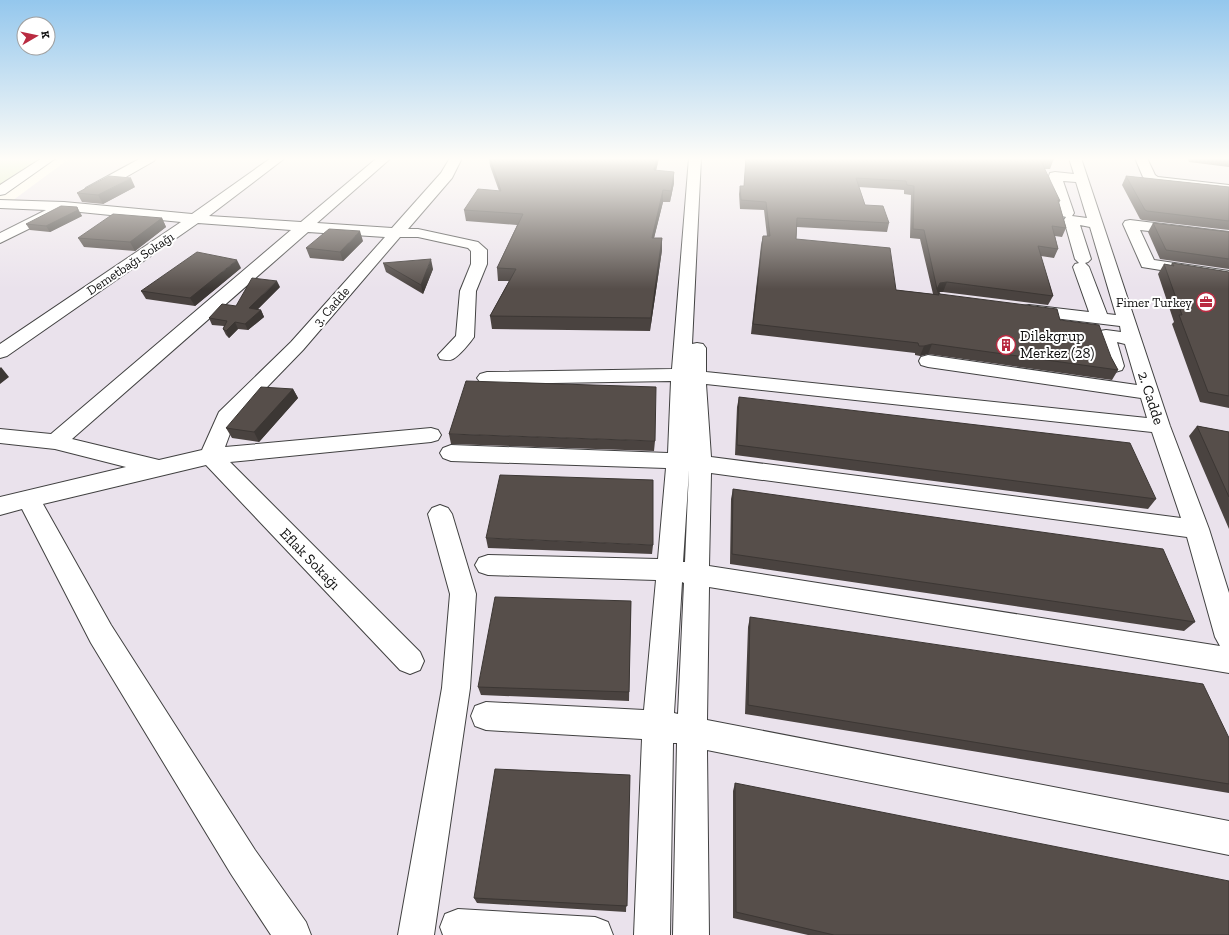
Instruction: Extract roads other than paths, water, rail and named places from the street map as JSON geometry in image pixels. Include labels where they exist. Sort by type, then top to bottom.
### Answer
[{"type":"street","points":[[0,240],[72,202]]},
{"type":"street","name":"Demetbağı Sokağı","points":[[0,352],[218,202]]},
{"type":"street","points":[[55,442],[334,202]]},
{"type":"street","name":"3. Cadde","points":[[210,456],[226,416],[297,346],[424,202]]},
{"type":"street","points":[[691,935],[692,731],[697,575],[689,462],[688,376],[694,202]]},
{"type":"street","points":[[688,376],[704,202]]},
{"type":"street","points":[[1063,202],[1067,213]]},
{"type":"street","name":"2. Cadde","points":[[1088,202],[1160,426],[1197,529],[1229,637]]},
{"type":"street","points":[[0,204],[64,206],[194,219],[396,233],[418,233],[473,245],[479,250],[479,264],[468,291],[465,337],[447,355]]},
{"type":"street","points":[[1095,223],[1071,220],[1082,263],[1100,319]]},
{"type":"street","points":[[1229,236],[1130,224],[1148,264],[1229,276]]},
{"type":"street","points":[[1013,308],[1100,319],[1130,331]]},
{"type":"street","points":[[1115,366],[1106,335],[1130,331]]},
{"type":"street","points":[[928,361],[1150,393]]},
{"type":"street","points":[[487,378],[688,376],[1160,426]]},
{"type":"street","points":[[0,506],[158,467],[210,456],[360,443],[431,435]]},
{"type":"street","points":[[0,436],[55,442],[158,467]]},
{"type":"street","points":[[451,453],[689,462],[1197,529]]},
{"type":"street","name":"Eflak Sokağı","points":[[210,456],[410,661]]},
{"type":"street","points":[[652,935],[658,725],[669,570],[689,462]]},
{"type":"street","points":[[28,498],[101,634],[243,862],[293,935]]},
{"type":"street","points":[[416,935],[456,688],[463,594],[440,514]]},
{"type":"street","points":[[488,565],[669,570],[1229,660]]},
{"type":"street","points":[[486,716],[658,725],[1229,838]]},
{"type":"street","points":[[458,927],[595,935]]},
{"type":"place","name":"Fimer Turkey","points":[[1206,302]]},
{"type":"place","name":"Dilekgrup Merkez (28)","points":[[1006,345]]}]
